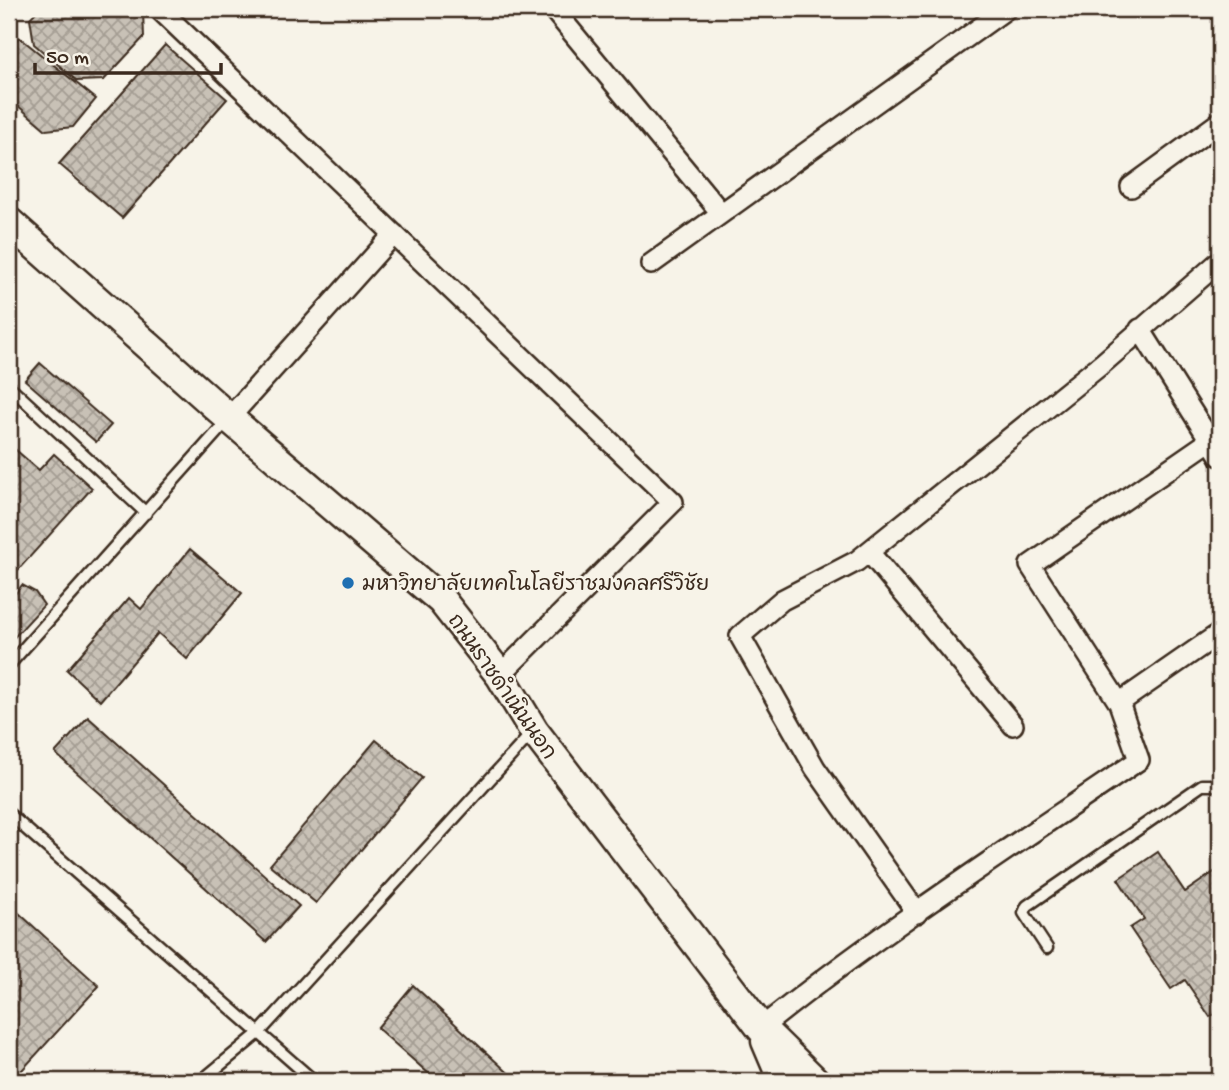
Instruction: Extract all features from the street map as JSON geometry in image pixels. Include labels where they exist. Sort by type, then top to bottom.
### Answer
[{"type":"street","points":[[159,9],[673,502],[500,675]]},
{"type":"street","points":[[553,9],[721,213]]},
{"type":"street","points":[[651,264],[1006,9]]},
{"type":"street","points":[[1131,187],[1220,122]]},
{"type":"street","name":"ถนนราชดำเนินนอก","points":[[9,222],[229,418],[443,601],[500,675],[534,731],[761,1028],[815,1081]]},
{"type":"street","points":[[229,418],[394,234]]},
{"type":"street","points":[[917,913],[815,768],[740,636],[782,600],[857,562],[1103,363],[1220,261]]},
{"type":"street","points":[[761,1028],[917,913],[1139,760],[1119,703],[1030,565],[1215,448],[1140,329]]},
{"type":"street","points":[[869,552],[1013,725]]},
{"type":"street","points":[[1119,703],[1220,633]]},
{"type":"street","name":"ถนนราชดำเนินนอก","points":[[761,1028],[783,1081]]},
{"type":"lane","points":[[9,386],[146,513]]},
{"type":"lane","points":[[9,665],[229,418]]},
{"type":"lane","points":[[201,1081],[259,1033],[534,731]]},
{"type":"lane","points":[[1047,948],[1024,913],[1027,906],[1202,785],[1220,785]]},
{"type":"lane","points":[[9,814],[314,1081]]},
{"type":"building","points":[[39,9],[141,9],[144,37],[104,80],[77,81],[34,44],[30,18]]},
{"type":"building","points":[[19,37],[96,99],[73,127],[46,130],[9,98],[9,50]]},
{"type":"building","points":[[165,45],[227,99],[122,218],[59,164]]},
{"type":"building","points":[[40,363],[111,425],[96,442],[25,380]]},
{"type":"building","points":[[9,444],[39,470],[54,454],[92,488],[9,580]]},
{"type":"building","points":[[190,549],[242,593],[187,659],[158,633],[100,701],[67,670],[129,598],[141,609]]},
{"type":"building","points":[[22,585],[35,592],[44,605],[9,643],[9,602]]},
{"type":"building","points":[[88,717],[299,906],[266,942],[55,753]]},
{"type":"building","points":[[376,740],[422,778],[316,903],[270,865]]},
{"type":"building","points":[[1158,852],[1185,892],[1220,868],[1220,1011],[1210,1017],[1185,980],[1171,989],[1130,928],[1144,919],[1118,879]]},
{"type":"building","points":[[9,904],[99,986],[12,1081],[9,1081]]},
{"type":"building","points":[[413,985],[517,1081],[437,1081],[377,1028]]},
{"type":"place","name":"มหาวิทยาลัยเทคโนโลยีราชมงคลศรีวิชัย","points":[[348,583]]}]
